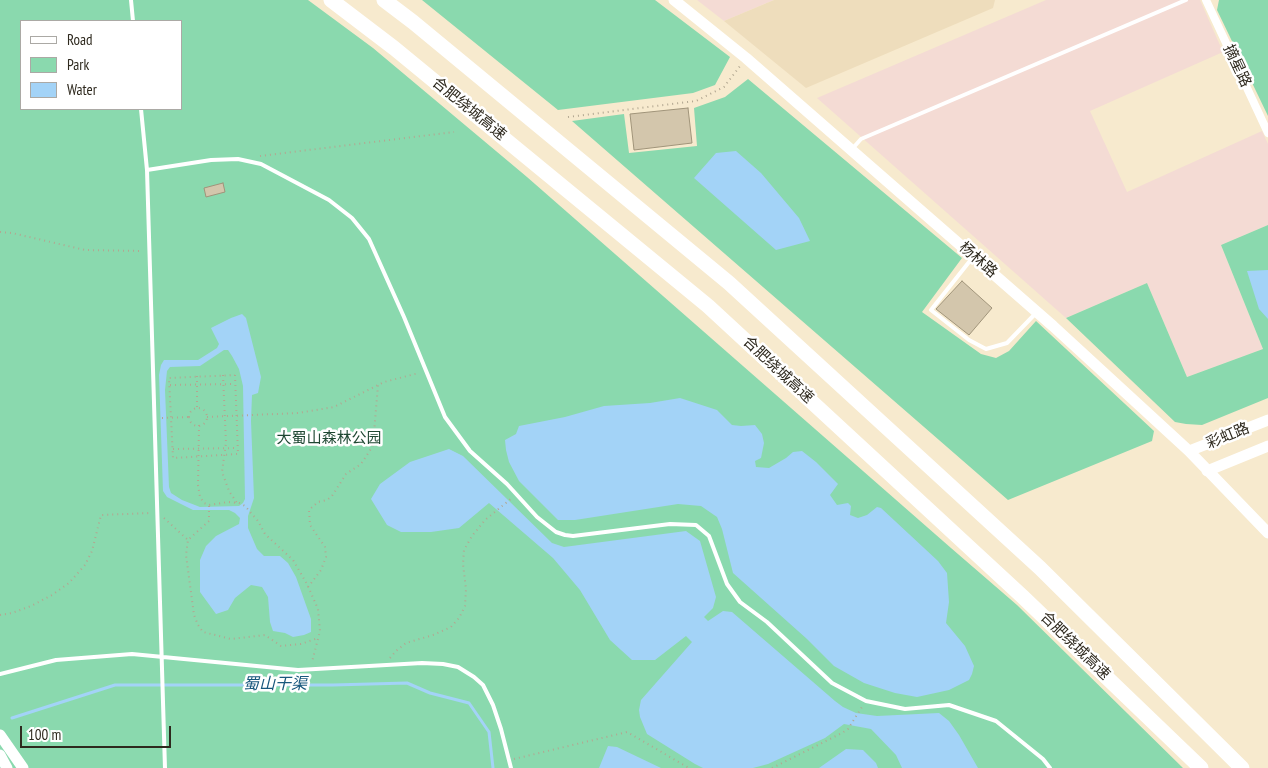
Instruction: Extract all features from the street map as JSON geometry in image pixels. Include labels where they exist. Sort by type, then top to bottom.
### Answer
[{"type":"highway","name":"合肥绕城高速","points":[[331,0],[394,48],[708,306],[1024,597],[1201,768]]},
{"type":"highway","name":"合肥绕城高速","points":[[384,0],[729,283],[1040,568],[1242,768]]},
{"type":"street","name":"杨林路","points":[[674,0],[746,58],[852,149],[1037,312],[1189,452],[1268,534]]},
{"type":"street","name":"摘星路","points":[[1206,0],[1268,133]]},
{"type":"street","name":"彩虹路","points":[[1189,452],[1268,420]]},
{"type":"street","name":"彩虹路","points":[[1207,471],[1268,446]]},
{"type":"street","points":[[0,735],[23,768]]},
{"type":"street","points":[[0,755],[7,768]]},
{"type":"lane","points":[[131,0],[133,20]]},
{"type":"lane","points":[[852,149],[861,139],[1186,0]]},
{"type":"lane","points":[[141,110],[147,170],[165,768]]},
{"type":"lane","points":[[147,170],[211,160],[238,159],[262,164],[329,200],[352,218],[369,239],[404,317],[445,417],[470,452],[508,484],[537,516],[553,530],[568,536],[670,524],[693,524],[698,526],[709,536],[727,584],[740,602],[767,622],[832,683],[866,701],[905,708],[949,705],[996,721],[1043,759],[1050,768]]},
{"type":"lane","points":[[973,256],[931,310],[969,340],[986,349],[1008,343],[1037,312]]},
{"type":"lane","points":[[0,674],[56,660],[132,654],[298,670],[422,663],[443,664],[458,667],[483,685],[501,729],[511,768]]},
{"type":"path","points":[[568,117],[696,101],[724,87],[746,58]]},
{"type":"path","points":[[258,156],[454,132]]},
{"type":"path","points":[[0,232],[12,233],[85,250],[149,252]]},
{"type":"path","points":[[207,417],[298,413],[334,407],[378,385],[402,376],[426,372]]},
{"type":"path","points":[[223,375],[226,448],[222,472],[223,478],[233,498],[245,506],[256,518],[265,534],[293,560],[308,587],[318,609],[320,631],[310,669]]},
{"type":"path","points":[[223,375],[235,375],[238,454],[173,458],[169,378],[223,375]]},
{"type":"path","points":[[197,376],[197,408]]},
{"type":"path","points":[[170,386],[235,384]]},
{"type":"path","points":[[308,587],[321,570],[326,557],[325,547],[310,525],[309,510],[318,502],[327,500],[332,496],[346,474],[361,464],[369,452],[373,444],[378,385]]},
{"type":"path","points":[[197,408],[203,409],[207,417],[205,422],[198,425],[192,423],[189,417],[192,410],[197,408]]},
{"type":"path","points":[[168,418],[189,417]]},
{"type":"path","points":[[198,425],[198,485],[200,496],[204,503],[209,505],[239,503]]},
{"type":"path","points":[[172,450],[238,448]]},
{"type":"path","points":[[384,665],[406,643],[433,635],[451,627],[460,618],[465,606],[466,589],[463,564],[464,550],[485,520],[516,494]]},
{"type":"path","points":[[209,505],[209,521],[188,540],[186,554],[194,615],[198,625],[204,632],[231,639],[265,635],[281,646],[301,644],[318,638]]},
{"type":"path","points":[[0,615],[31,606],[69,583],[85,565],[92,551],[100,515],[157,512],[188,540]]},
{"type":"path","points":[[772,768],[842,734],[848,729],[866,701]]},
{"type":"path","points":[[509,760],[627,732],[689,768]]},
{"type":"shaded area","points":[[697,0],[774,0],[724,21]]},
{"type":"shaded area","points":[[774,0],[995,0],[993,8],[806,88],[724,21]]},
{"type":"shaded area","points":[[1046,0],[1200,0],[1223,52],[1090,111],[1127,192],[1262,131],[1268,144],[1268,225],[1221,245],[1263,349],[1187,377],[1147,283],[1066,318],[817,98]]},
{"type":"green space","name":"大蜀山森林公园","points":[[0,0],[308,0],[373,48],[527,177],[1017,605],[1183,768],[0,768]]},
{"type":"green space","points":[[422,0],[655,0],[730,57],[715,85],[693,93],[558,110]]},
{"type":"green space","points":[[1219,0],[1268,0],[1268,116],[1217,10]]},
{"type":"green space","points":[[748,79],[962,258],[922,312],[981,354],[996,358],[1009,351],[1036,321],[1154,431],[1152,441],[1008,500],[572,121],[624,114],[629,153],[697,146],[694,108],[725,97]]},
{"type":"green space","points":[[1268,225],[1268,398],[1202,425],[1175,422],[1066,318],[1147,283],[1187,377],[1263,349],[1221,245]]},
{"type":"water","points":[[736,151],[761,173],[799,218],[810,241],[776,250],[694,178],[716,153]]},
{"type":"water","points":[[1268,270],[1268,319],[1259,309],[1247,271]]},
{"type":"water","points":[[242,314],[246,318],[261,377],[258,393],[252,395],[251,421],[254,498],[248,516],[248,528],[257,549],[264,556],[280,556],[288,563],[296,577],[311,619],[311,632],[304,635],[293,637],[285,633],[273,631],[270,622],[268,597],[262,587],[251,585],[235,598],[228,610],[216,614],[200,592],[200,560],[206,546],[216,536],[239,524],[240,518],[229,510],[193,510],[167,497],[163,491],[159,375],[161,365],[164,360],[198,360],[217,348],[219,344],[211,328]],"holes":[[[224,350],[228,350],[239,369],[243,386],[245,499],[239,506],[200,507],[182,500],[171,493],[169,487],[165,390],[167,371],[170,367],[200,366]]]},
{"type":"water","points":[[680,398],[717,410],[732,425],[755,425],[762,434],[764,443],[761,458],[755,461],[756,467],[769,468],[793,452],[802,451],[838,484],[830,495],[837,505],[848,503],[851,506],[850,515],[858,518],[867,515],[877,507],[881,508],[938,561],[947,573],[949,602],[946,623],[965,646],[974,666],[969,680],[949,690],[917,697],[895,693],[864,683],[834,666],[807,639],[733,573],[722,529],[717,517],[701,506],[678,504],[575,520],[558,520],[519,481],[509,462],[505,440],[516,434],[519,426],[565,417],[604,406],[650,403]]},
{"type":"water","points":[[449,449],[463,456],[552,543],[564,547],[686,531],[700,541],[716,597],[713,608],[704,617],[708,621],[723,611],[732,612],[835,701],[856,713],[877,716],[939,713],[949,721],[959,735],[978,768],[902,768],[896,755],[871,729],[844,724],[825,738],[768,764],[753,768],[703,768],[695,764],[647,734],[639,710],[641,700],[692,642],[686,636],[655,660],[632,660],[610,640],[580,590],[553,558],[489,503],[459,528],[431,532],[401,532],[387,525],[371,499],[380,484],[410,462]]},
{"type":"water","points":[[608,746],[617,747],[661,768],[599,768]]},
{"type":"water","points":[[846,749],[863,750],[876,763],[878,768],[819,768]]},
{"type":"building","points":[[688,108],[692,143],[634,150],[630,114]]},
{"type":"building","points":[[223,183],[225,192],[206,197],[204,188]]},
{"type":"building","points":[[962,281],[992,308],[969,335],[936,309]]},
{"type":"waterway","name":"蜀山干渠","points":[[12,718],[115,685],[407,683],[430,693],[469,703],[489,732],[493,768]]}]
